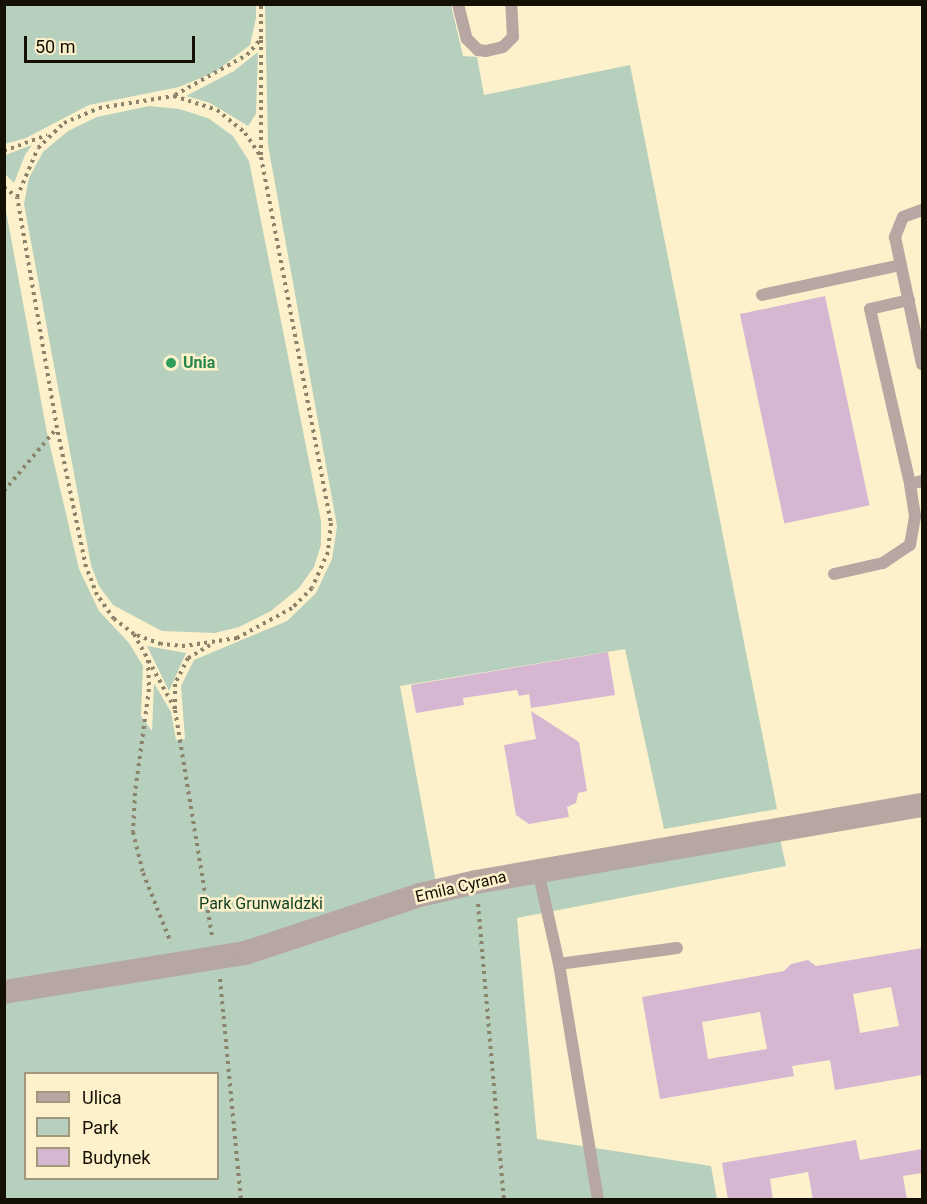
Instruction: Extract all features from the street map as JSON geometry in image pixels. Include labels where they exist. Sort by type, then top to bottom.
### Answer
[{"type":"street","name":"Emila Cyrana","points":[[4,992],[219,959],[289,941],[420,895],[476,882],[922,805]]},
{"type":"lane","points":[[458,4],[467,39],[478,50],[486,51],[503,47],[513,37],[512,4]]},
{"type":"lane","points":[[922,210],[903,217],[897,225],[901,265],[922,364]]},
{"type":"lane","points":[[762,295],[901,265]]},
{"type":"lane","points":[[834,574],[883,563],[910,545],[915,524],[916,482],[870,309],[909,300]]},
{"type":"lane","points":[[538,871],[559,964],[598,1200]]},
{"type":"lane","points":[[559,964],[676,948]]},
{"type":"path","points":[[48,135],[22,178],[16,197],[57,428],[86,567],[97,596],[114,619],[134,634],[161,644],[211,644],[237,638],[292,608],[312,588],[328,552],[331,523],[261,158],[261,4]]},
{"type":"path","points":[[4,151],[48,135],[99,108],[174,96],[230,68],[261,39]]},
{"type":"path","points":[[174,96],[217,110],[245,133],[261,158]]},
{"type":"path","points":[[4,187],[16,197]]},
{"type":"path","points":[[4,491],[57,428]]},
{"type":"path","points":[[134,634],[175,710]]},
{"type":"path","points":[[211,644],[188,658],[180,670],[175,684],[175,710],[219,959],[241,1200]]},
{"type":"path","points":[[148,660],[149,689],[135,793],[133,832],[143,873],[179,966]]},
{"type":"path","points":[[476,882],[504,1200]]},
{"type":"green space","points":[[4,5],[256,5],[256,18],[250,45],[215,72],[179,87],[89,105],[26,138],[5,144]]},
{"type":"green space","name":"Park Grunwaldzki","points":[[265,5],[451,5],[463,56],[477,57],[484,95],[630,65],[777,809],[664,829],[625,649],[400,686],[439,899],[780,839],[786,866],[517,918],[537,1139],[711,1166],[717,1199],[5,1199],[4,200],[47,433],[79,569],[99,611],[129,643],[143,666],[141,716],[152,731],[154,683],[171,712],[176,740],[185,739],[181,686],[194,660],[287,621],[316,593],[332,559],[337,526],[268,145]]},
{"type":"green space","points":[[258,52],[256,114],[248,126],[210,103],[186,96],[234,71]]},
{"type":"green space","name":"Unia","points":[[149,106],[179,109],[208,118],[233,136],[249,161],[321,521],[321,545],[314,567],[299,588],[271,611],[239,627],[215,633],[162,631],[113,605],[99,586],[91,565],[24,204],[29,178],[43,152],[68,131],[97,117]]},
{"type":"green space","points":[[32,145],[25,155],[14,183],[5,174],[5,155]]},
{"type":"green space","points":[[147,646],[186,653],[169,691]]},
{"type":"building","points":[[825,296],[869,505],[784,523],[740,314]]},
{"type":"building","points":[[608,652],[615,695],[531,708],[529,694],[519,696],[517,690],[463,698],[464,705],[416,713],[411,685]]},
{"type":"building","points":[[531,711],[579,742],[587,791],[578,793],[576,803],[567,807],[569,817],[529,824],[516,815],[504,745],[536,739]]},
{"type":"building","points":[[922,948],[922,1075],[835,1090],[830,1060],[792,1066],[794,1076],[660,1099],[642,997],[784,971],[791,964],[808,960],[816,966]],"holes":[[[891,987],[899,1026],[860,1033],[853,994]],[[760,1012],[767,1049],[708,1059],[702,1022]]]},
{"type":"building","points":[[856,1140],[860,1160],[922,1149],[922,1173],[903,1176],[907,1200],[813,1200],[808,1172],[770,1179],[773,1200],[728,1200],[722,1163]]},
{"type":"place","name":"Unia","points":[[171,363]]}]
